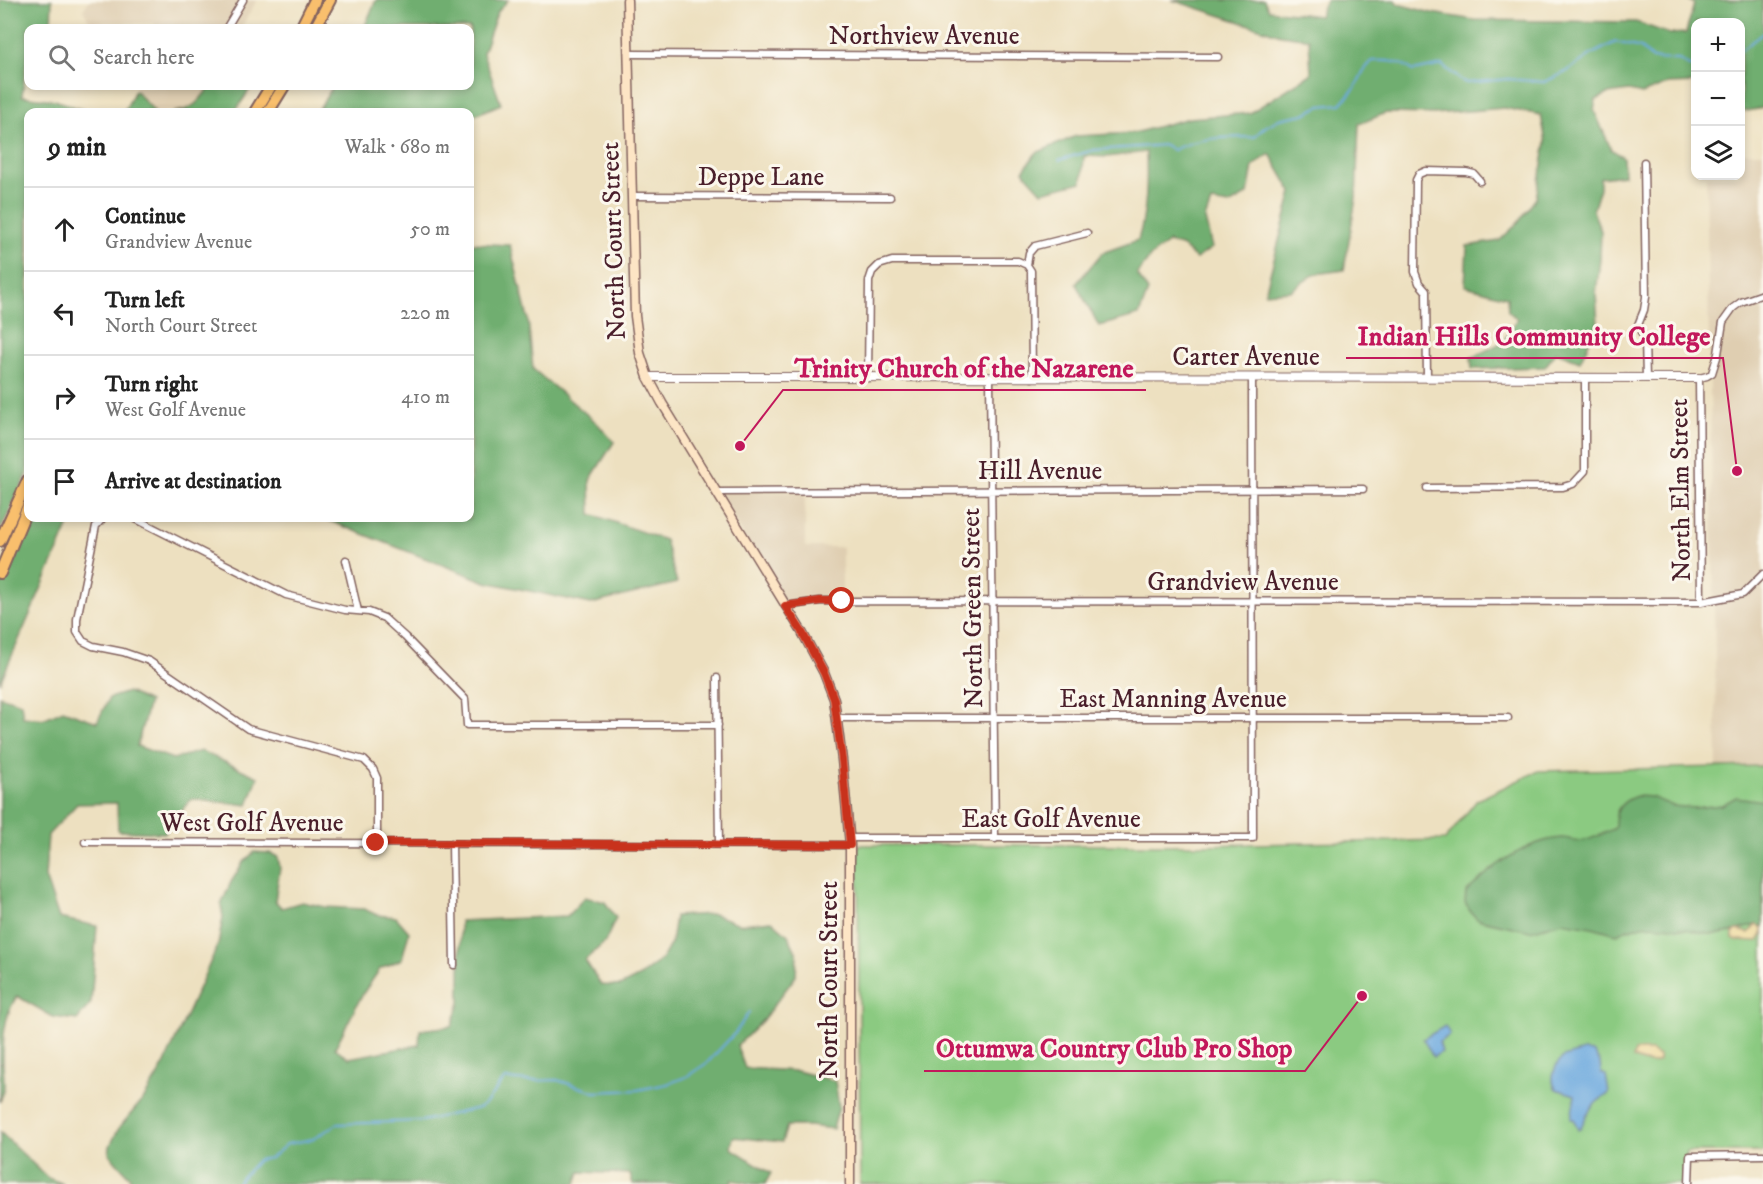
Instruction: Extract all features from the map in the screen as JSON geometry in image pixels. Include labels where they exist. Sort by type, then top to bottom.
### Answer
[{"type":"highway","points":[[304,24],[315,0]]},
{"type":"highway","points":[[317,24],[330,0]]},
{"type":"highway","points":[[257,108],[269,90]]},
{"type":"highway","points":[[270,108],[282,90]]},
{"type":"highway","points":[[0,541],[24,489]]},
{"type":"highway","points":[[0,573],[24,516]]},
{"type":"main road","name":"North Court Street","points":[[627,0],[636,326],[640,353],[648,377],[684,440],[802,632],[824,673],[834,699],[838,718],[850,842],[850,1184]]},
{"type":"street","points":[[229,24],[243,0]]},
{"type":"street","name":"Northview Avenue","points":[[629,54],[1218,57]]},
{"type":"street","points":[[1644,162],[1646,297],[1638,325],[1645,340],[1646,378]]},
{"type":"street","points":[[1427,378],[1426,291],[1419,283],[1415,272],[1416,180],[1419,174],[1426,171],[1474,174],[1480,181]]},
{"type":"street","name":"Deppe Lane","points":[[632,196],[890,197]]},
{"type":"street","points":[[1027,265],[1029,253],[1035,246],[1087,233]]},
{"type":"street","points":[[868,378],[869,281],[872,272],[879,265],[892,261],[971,260],[1018,261],[1027,265],[1031,272],[1032,378]]},
{"type":"street","points":[[1699,378],[1712,373],[1718,354],[1723,322],[1733,308],[1741,302],[1763,294]]},
{"type":"street","name":"Carter Avenue","points":[[648,377],[1699,378]]},
{"type":"street","name":"North Green Street","points":[[990,378],[995,838]]},
{"type":"street","points":[[1252,378],[1253,718]]},
{"type":"street","points":[[1427,489],[1563,487],[1574,484],[1585,471],[1585,378]]},
{"type":"street","name":"North Elm Street","points":[[1699,378],[1701,602]]},
{"type":"street","name":"Hill Avenue","points":[[718,492],[1363,489]]},
{"type":"street","points":[[100,522],[96,526],[77,619],[77,632],[84,641],[93,646],[149,661],[248,729],[364,760],[373,769],[376,778],[376,843]]},
{"type":"street","points":[[142,522],[286,595],[345,610],[369,612],[384,618],[465,699],[467,725],[718,725]]},
{"type":"street","points":[[346,560],[358,611]]},
{"type":"street","name":"Grandview Avenue","points":[[785,606],[820,601],[1701,602],[1743,594],[1763,574]]},
{"type":"street","points":[[717,678],[719,845]]},
{"type":"street","name":"East Manning Avenue","points":[[838,718],[1508,718]]},
{"type":"street","name":"East Golf Avenue","points":[[850,842],[995,838],[1253,838],[1253,718]]},
{"type":"street","name":"West Golf Avenue","points":[[86,842],[719,845],[850,842]]},
{"type":"street","points":[[452,843],[453,965]]},
{"type":"street","points":[[1689,1184],[1690,1156],[1763,1155]]},
{"type":"shaded area","points":[[89,0],[257,0],[243,24],[90,22],[83,10]]},
{"type":"shaded area","points":[[135,90],[207,90],[200,100],[189,108],[151,108]]},
{"type":"shaded area","points":[[1745,152],[1763,152],[1763,766],[1717,767],[1706,180],[1745,180]]},
{"type":"shaded area","points":[[718,492],[805,492],[805,547],[842,547],[842,601],[785,606]]},
{"type":"green space","points":[[0,0],[52,0],[51,24],[24,24],[22,96],[55,100],[78,108],[24,108],[24,481],[0,531]]},
{"type":"green space","points":[[376,0],[508,0],[497,13],[483,53],[501,104],[474,115],[474,108],[319,108],[331,90],[474,90],[474,24],[366,24]]},
{"type":"green space","points":[[1172,0],[1264,0],[1269,10],[1319,16],[1326,0],[1395,0],[1398,4],[1432,13],[1474,20],[1636,22],[1670,34],[1686,33],[1694,4],[1689,0],[1763,0],[1763,108],[1745,111],[1745,18],[1691,18],[1691,83],[1667,84],[1642,94],[1629,91],[1608,94],[1596,100],[1594,110],[1611,149],[1623,157],[1624,175],[1600,178],[1600,188],[1593,211],[1601,231],[1596,294],[1598,324],[1580,361],[1556,352],[1545,367],[1472,369],[1471,358],[1503,342],[1517,319],[1508,311],[1507,297],[1465,286],[1467,246],[1499,241],[1518,223],[1536,198],[1546,142],[1541,115],[1504,108],[1434,114],[1386,113],[1359,124],[1356,198],[1344,270],[1315,274],[1290,291],[1265,293],[1292,192],[1270,154],[1253,166],[1248,194],[1229,205],[1211,202],[1205,219],[1212,248],[1196,259],[1183,247],[1169,242],[1151,256],[1137,274],[1148,291],[1139,315],[1099,326],[1076,284],[1102,253],[1138,240],[1146,196],[1146,152],[1107,157],[1084,156],[1082,182],[1042,192],[1023,171],[1036,153],[1076,136],[1134,133],[1189,118],[1250,113],[1311,74],[1309,39],[1281,35]]},
{"type":"green space","points":[[135,90],[151,108],[126,108]]},
{"type":"green space","points":[[207,90],[249,90],[238,108],[188,108]]},
{"type":"green space","points":[[474,243],[510,245],[528,319],[533,369],[597,423],[614,442],[590,480],[591,514],[665,540],[677,583],[591,604],[486,582],[332,522],[474,522]]},
{"type":"green space","points":[[26,522],[70,522],[0,683],[0,573]]},
{"type":"green space","points":[[128,692],[149,702],[137,746],[173,759],[201,751],[258,777],[248,805],[191,799],[165,833],[118,831],[117,803],[77,804],[48,835],[45,877],[59,918],[97,926],[91,1003],[77,1020],[53,1017],[17,996],[9,1012],[5,1029],[4,1088],[0,1102],[0,696],[21,703],[23,717],[43,719],[63,710],[97,722],[109,698]]},
{"type":"green space","points":[[1763,766],[1763,1152],[1686,1152],[1684,1184],[860,1184],[858,845],[1199,845],[1445,840],[1477,800],[1538,771]]},
{"type":"green space","points":[[1637,796],[1651,797],[1673,806],[1694,808],[1722,805],[1736,797],[1763,801],[1763,927],[1756,925],[1727,933],[1710,934],[1652,925],[1640,926],[1617,934],[1562,922],[1530,931],[1477,919],[1470,911],[1465,903],[1466,893],[1498,865],[1535,844],[1562,838],[1584,841],[1615,828],[1619,808],[1626,801]]},
{"type":"green space","points":[[254,852],[270,853],[278,857],[280,868],[275,901],[282,908],[302,902],[326,907],[364,909],[377,915],[396,917],[409,932],[402,959],[380,969],[362,995],[335,1048],[349,1058],[419,1045],[420,1030],[452,1026],[460,1003],[460,921],[567,916],[585,897],[605,902],[616,918],[605,942],[585,960],[601,985],[620,986],[640,976],[662,959],[671,943],[675,916],[713,914],[740,924],[772,921],[788,935],[797,954],[796,976],[762,1021],[737,1046],[745,1068],[797,1071],[835,1081],[839,1107],[833,1129],[787,1126],[782,1142],[733,1137],[731,1148],[771,1173],[765,1184],[732,1180],[731,1184],[633,1184],[630,1174],[580,1172],[576,1184],[490,1184],[487,1179],[469,1184],[129,1184],[130,1177],[109,1154],[110,1146],[119,1128],[145,1097],[164,1065],[218,945],[223,917],[221,905],[231,882],[243,863]]},
{"type":"green space","points":[[0,1132],[48,1178],[64,1184],[0,1184]]},
{"type":"sand","points":[[1756,925],[1763,928],[1758,941],[1733,938],[1733,933],[1737,930],[1749,933]]},
{"type":"sand","points":[[1635,1051],[1651,1051],[1659,1056],[1659,1061],[1649,1063],[1639,1061],[1633,1058]]},
{"type":"water","points":[[1445,1026],[1450,1035],[1439,1042],[1442,1052],[1433,1057],[1423,1039]]},
{"type":"water","points":[[1584,1051],[1593,1052],[1600,1062],[1601,1073],[1606,1075],[1609,1093],[1591,1108],[1578,1130],[1574,1119],[1571,1119],[1575,1095],[1556,1089],[1553,1076],[1556,1067],[1564,1057]]},
{"type":"waterway","points":[[1745,47],[1763,33]]},
{"type":"waterway","points":[[1059,160],[1094,150],[1165,145],[1173,150],[1202,140],[1254,137],[1279,119],[1304,114],[1320,106],[1341,104],[1355,88],[1364,70],[1372,61],[1394,62],[1413,71],[1442,65],[1467,83],[1508,79],[1544,82],[1566,72],[1592,54],[1616,42],[1641,48],[1652,59],[1679,60],[1691,66]]},
{"type":"waterway","points":[[236,1184],[258,1160],[271,1158],[287,1144],[313,1139],[337,1124],[422,1121],[479,1108],[487,1102],[505,1079],[557,1080],[595,1092],[637,1090],[667,1084],[686,1077],[707,1063],[736,1032],[749,1012]]},
{"type":"place","name":"Trinity Church of the Nazarene","points":[[740,446]]},
{"type":"place","name":"Indian Hills Community College","points":[[1737,471]]},
{"type":"place","name":"Ottumwa Country Club Pro Shop","points":[[1362,996]]},
{"type":"route","points":[[376,843],[850,845],[838,718],[834,699],[824,673],[785,606],[820,601],[842,601]]}]
